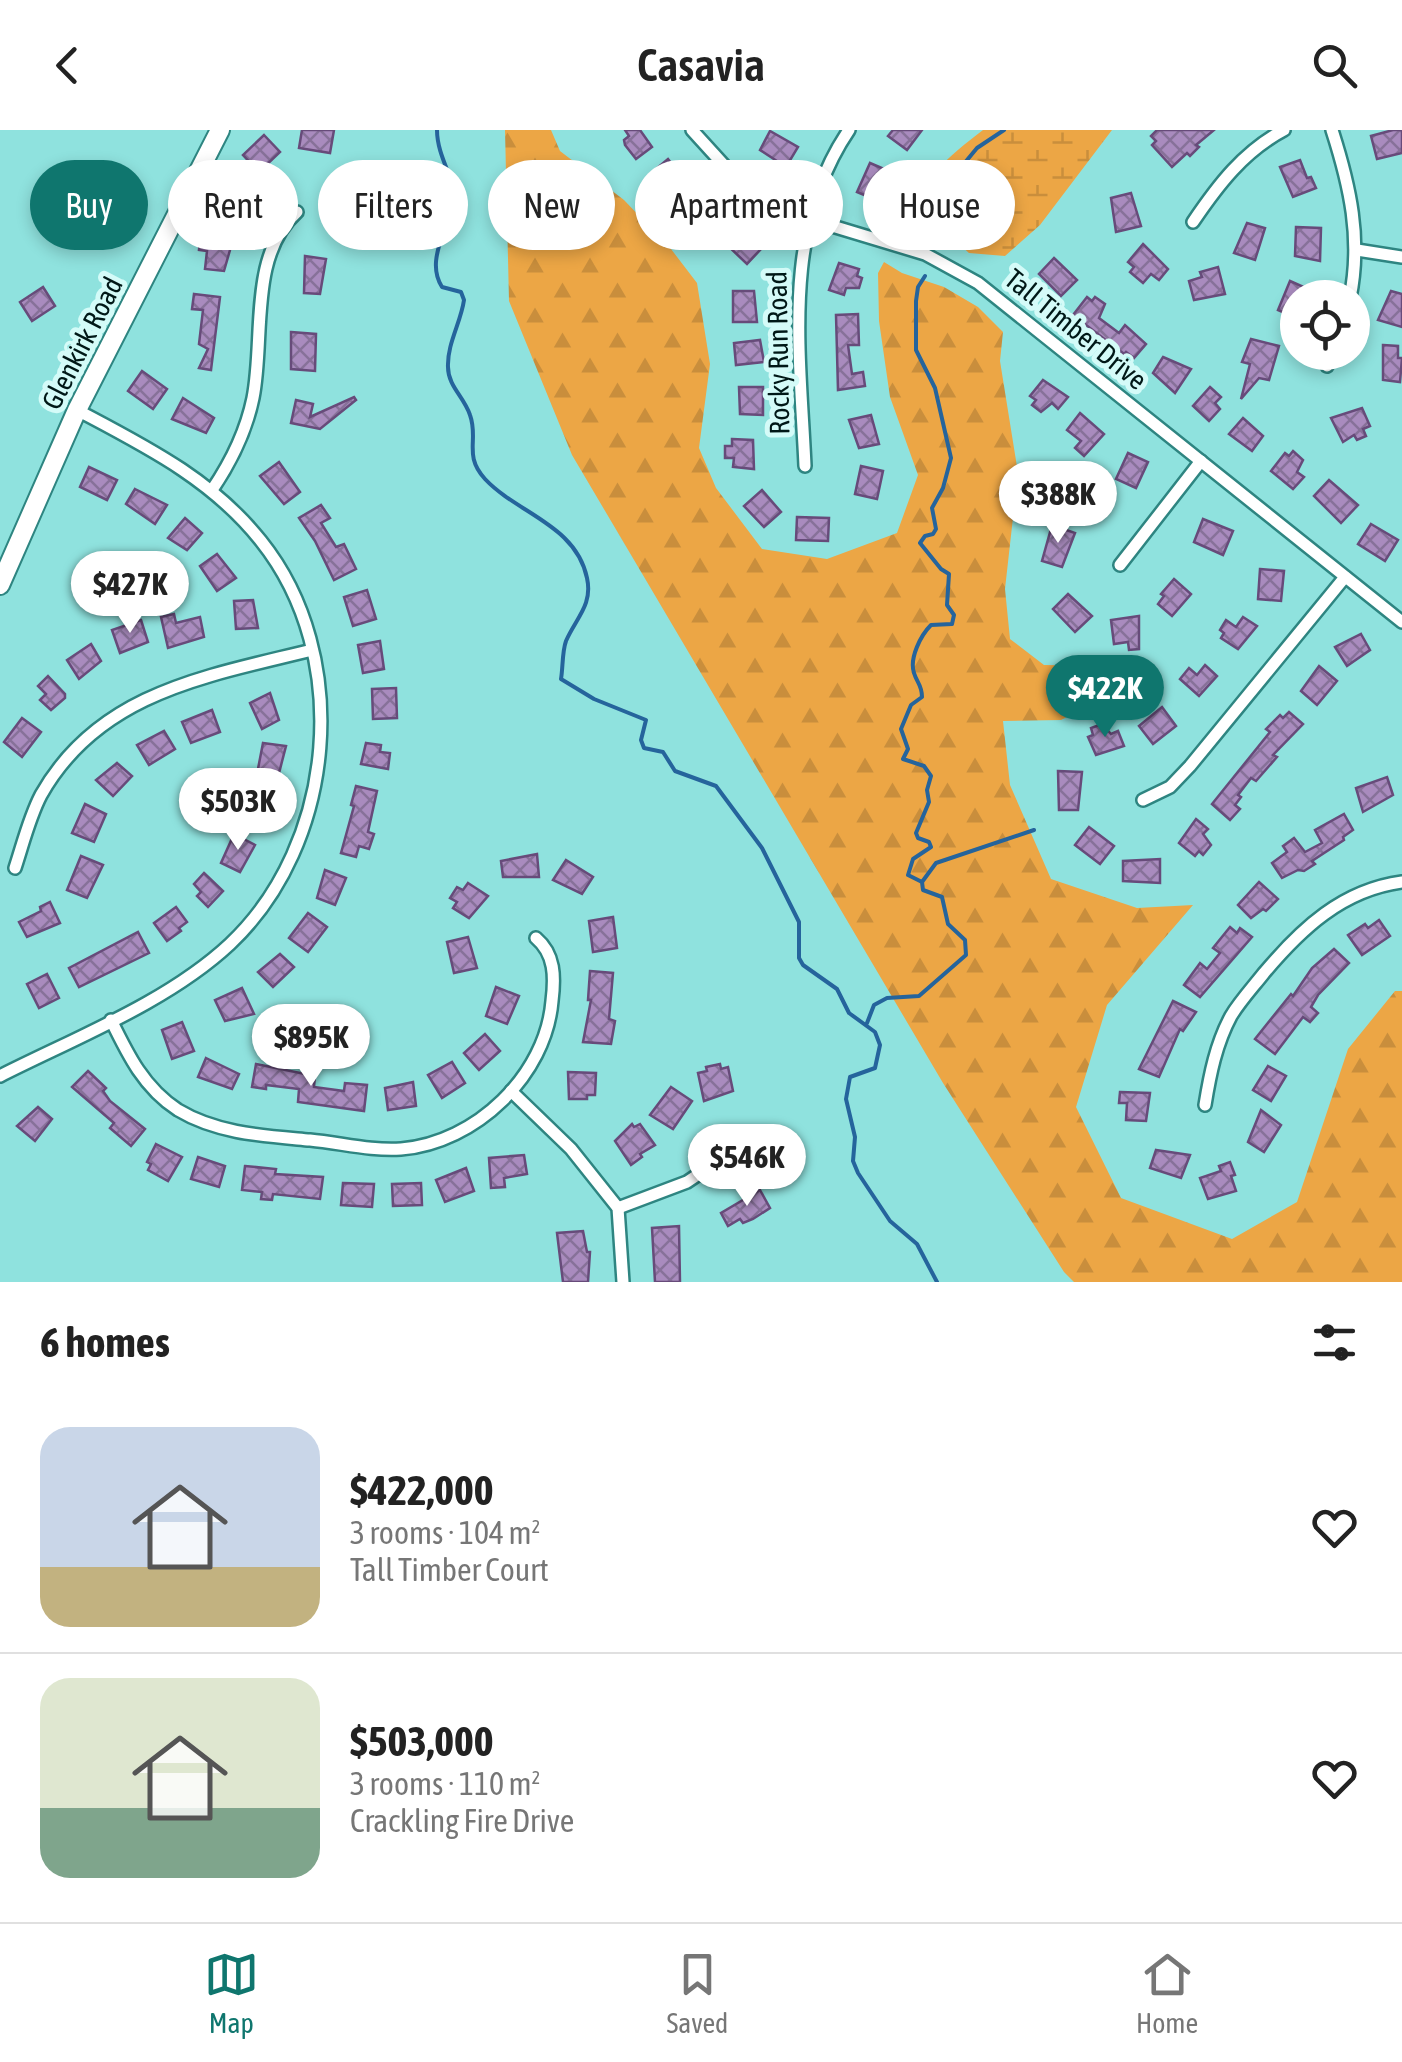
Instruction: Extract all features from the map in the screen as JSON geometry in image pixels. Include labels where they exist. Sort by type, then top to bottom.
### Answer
[{"type":"street","name":"Glenkirk Road","points":[[0,586],[77,410],[220,130]]},
{"type":"street","name":"Tall Timber Drive","points":[[692,130],[719,160]]},
{"type":"street","name":"Rocky Run Road","points":[[832,160],[849,130]]},
{"type":"street","points":[[1193,222],[1233,169],[1284,130]]},
{"type":"street","points":[[1332,130],[1350,194],[1357,250],[1353,280]]},
{"type":"street","name":"Tall Timber Drive","points":[[843,229],[902,245],[978,283],[1402,622]]},
{"type":"street","points":[[212,490],[227,469],[248,421],[271,250]]},
{"type":"street","name":"Rocky Run Road","points":[[804,250],[798,284],[805,466]]},
{"type":"street","points":[[1357,250],[1402,257]]},
{"type":"street","points":[[0,1076],[171,988],[230,944],[286,868],[304,825],[318,766],[321,724],[312,650],[300,608],[277,563],[261,540],[212,490],[164,456],[77,410]]},
{"type":"street","points":[[1120,565],[1201,461]]},
{"type":"street","points":[[1143,800],[1170,787],[1190,766],[1346,577]]},
{"type":"street","points":[[16,868],[30,820],[53,777],[101,726],[165,689],[312,650]]},
{"type":"street","points":[[1205,1105],[1210,1071],[1230,1018],[1280,955],[1310,924],[1344,900],[1402,882]]},
{"type":"street","points":[[111,1020],[134,1067],[160,1096],[201,1122],[233,1131],[379,1150],[419,1147],[460,1132],[512,1091],[538,1052],[552,1010],[551,958],[536,938]]},
{"type":"street","points":[[512,1091],[571,1150],[618,1208],[623,1282]]},
{"type":"street","points":[[618,1208],[687,1182],[727,1154]]},
{"type":"green space","points":[[505,130],[551,130],[560,151],[572,160],[506,160]]},
{"type":"green space","points":[[983,130],[1004,130],[965,160],[947,160]]},
{"type":"green space","points":[[1004,130],[1112,130],[1040,225],[1015,247],[1015,160],[961,160]]},
{"type":"green space","points":[[615,193],[624,200],[635,211],[635,250],[672,250],[697,283],[710,364],[699,448],[716,488],[762,549],[827,559],[897,533],[918,475],[890,397],[879,321],[878,273],[884,262],[902,273],[944,287],[978,307],[1003,332],[1000,361],[1018,473],[1005,589],[1010,639],[1044,665],[1115,666],[1144,678],[1061,720],[1003,721],[1010,785],[1051,879],[1137,908],[1193,905],[1107,1005],[1076,1107],[1121,1198],[1232,1239],[1297,1202],[1348,1049],[1395,991],[1402,991],[1402,1282],[1074,1282],[1064,1272],[943,1083],[572,455],[509,301],[508,250],[615,250]]},
{"type":"green space","points":[[966,250],[1012,250],[1005,256]]},
{"type":"building","points":[[302,130],[334,130],[330,153],[299,148]]},
{"type":"building","points":[[625,130],[640,130],[652,147],[636,159],[625,145],[629,136]]},
{"type":"building","points":[[893,130],[922,130],[907,150],[888,136]]},
{"type":"building","points":[[1157,130],[1214,130],[1196,145],[1199,147],[1190,156],[1187,153],[1172,167],[1152,145],[1156,141],[1151,136]]},
{"type":"building","points":[[1402,130],[1402,153],[1377,159],[1371,136]]},
{"type":"building","points":[[770,131],[798,147],[790,160],[775,160],[760,150]]},
{"type":"building","points":[[264,135],[280,152],[272,160],[248,160],[243,155]]},
{"type":"building","points":[[1300,160],[1316,188],[1293,197],[1280,167]]},
{"type":"building","points":[[1131,193],[1141,226],[1116,232],[1111,198]]},
{"type":"building","points":[[1247,223],[1265,228],[1255,260],[1234,253]]},
{"type":"building","points":[[1296,227],[1321,228],[1320,261],[1295,256]]},
{"type":"building","points":[[1143,244],[1168,269],[1159,280],[1151,274],[1143,283],[1130,272],[1134,267],[1128,262]]},
{"type":"building","points":[[199,250],[230,250],[224,271],[205,269],[207,251]]},
{"type":"building","points":[[732,250],[760,250],[747,264]]},
{"type":"building","points":[[305,256],[326,259],[320,294],[304,293]]},
{"type":"building","points":[[1054,258],[1077,280],[1061,296],[1039,274]]},
{"type":"building","points":[[839,263],[859,269],[857,276],[862,278],[859,288],[846,288],[844,295],[829,290]]},
{"type":"building","points":[[1218,267],[1225,294],[1194,300],[1189,281],[1202,277],[1200,272]]},
{"type":"building","points":[[43,287],[55,306],[32,321],[20,302]]},
{"type":"building","points":[[733,291],[754,291],[757,322],[733,322]]},
{"type":"building","points":[[1391,291],[1402,294],[1402,327],[1378,320]]},
{"type":"building","points":[[194,294],[220,297],[211,370],[199,368],[208,349],[199,344],[203,310],[192,309]]},
{"type":"building","points":[[1087,297],[1105,304],[1099,318],[1119,333],[1125,325],[1146,344],[1134,358],[1073,315]]},
{"type":"building","points":[[858,314],[859,345],[848,345],[852,374],[863,372],[865,386],[838,390],[836,315]]},
{"type":"building","points":[[291,332],[316,334],[315,371],[291,369]]},
{"type":"building","points":[[1251,339],[1279,346],[1269,380],[1259,378],[1241,399],[1250,364],[1242,362]]},
{"type":"building","points":[[760,340],[764,362],[736,365],[734,343]]},
{"type":"building","points":[[1383,345],[1398,346],[1398,358],[1402,358],[1400,382],[1383,380]]},
{"type":"building","points":[[1163,357],[1191,369],[1175,393],[1153,373]]},
{"type":"building","points":[[142,371],[167,389],[153,409],[128,391]]},
{"type":"building","points":[[1043,380],[1068,397],[1058,409],[1052,403],[1041,412],[1032,405],[1036,400],[1030,396]]},
{"type":"building","points":[[739,387],[763,387],[763,415],[740,414]]},
{"type":"building","points":[[1210,387],[1221,397],[1215,403],[1220,409],[1209,421],[1193,406]]},
{"type":"building","points":[[354,397],[356,400],[320,429],[291,423],[296,400],[313,404],[310,417]]},
{"type":"building","points":[[183,398],[214,418],[206,433],[172,419]]},
{"type":"building","points":[[1362,408],[1370,426],[1363,429],[1366,436],[1357,440],[1354,435],[1343,442],[1331,418]]},
{"type":"building","points":[[1080,413],[1104,434],[1084,456],[1075,448],[1081,441],[1067,430]]},
{"type":"building","points":[[871,415],[879,444],[859,448],[849,420]]},
{"type":"building","points":[[1243,418],[1263,436],[1252,451],[1229,434]]},
{"type":"building","points":[[732,439],[753,440],[754,469],[733,467],[734,458],[725,458],[725,446],[732,446]]},
{"type":"building","points":[[1293,451],[1303,460],[1297,472],[1304,477],[1293,489],[1271,471],[1285,453],[1289,456]]},
{"type":"building","points":[[1128,453],[1148,462],[1136,488],[1116,479]]},
{"type":"building","points":[[279,462],[300,492],[284,504],[260,476]]},
{"type":"building","points":[[861,466],[883,471],[877,499],[855,494]]},
{"type":"building","points":[[89,467],[117,480],[107,500],[80,487]]},
{"type":"building","points":[[1329,480],[1358,505],[1341,523],[1314,496]]},
{"type":"building","points":[[1092,484],[1109,500],[1088,522],[1065,501],[1073,492],[1079,498]]},
{"type":"building","points":[[135,489],[167,505],[155,524],[126,504]]},
{"type":"building","points":[[762,490],[781,512],[764,527],[744,506]]},
{"type":"building","points":[[321,505],[330,518],[321,523],[336,547],[344,544],[356,569],[334,580],[299,518]]},
{"type":"building","points":[[797,517],[829,518],[828,541],[796,540]]},
{"type":"building","points":[[185,518],[202,533],[187,550],[168,538]]},
{"type":"building","points":[[1203,519],[1233,531],[1223,555],[1194,542]]},
{"type":"building","points":[[1371,524],[1398,540],[1385,561],[1358,544]]},
{"type":"building","points":[[1052,525],[1075,533],[1062,567],[1042,561]]},
{"type":"building","points":[[217,554],[236,578],[217,591],[200,566]]},
{"type":"building","points":[[1260,569],[1284,571],[1281,601],[1258,599]]},
{"type":"building","points":[[1174,579],[1191,594],[1172,616],[1158,604]]},
{"type":"building","points":[[367,590],[376,619],[353,626],[344,597]]},
{"type":"building","points":[[1068,594],[1092,616],[1075,632],[1053,609]]},
{"type":"building","points":[[253,600],[258,628],[236,629],[234,601]]},
{"type":"building","points":[[174,614],[176,623],[200,617],[204,637],[168,648],[161,617]]},
{"type":"building","points":[[1139,616],[1139,649],[1129,650],[1128,642],[1114,644],[1111,620]]},
{"type":"building","points":[[1243,617],[1257,626],[1238,649],[1221,638],[1224,633],[1220,630],[1226,620],[1236,627]]},
{"type":"building","points":[[141,620],[148,642],[120,653],[112,630]]},
{"type":"building","points":[[1361,634],[1370,650],[1347,666],[1335,647]]},
{"type":"building","points":[[380,641],[384,669],[363,673],[358,645]]},
{"type":"building","points":[[91,644],[101,661],[79,679],[67,660]]},
{"type":"building","points":[[1205,665],[1217,676],[1199,696],[1180,679],[1189,668],[1197,675]]},
{"type":"building","points":[[1319,666],[1337,681],[1317,705],[1301,691]]},
{"type":"building","points":[[48,676],[65,694],[51,710],[40,700],[46,694],[38,686]]},
{"type":"building","points":[[396,688],[397,718],[373,719],[372,689]]},
{"type":"building","points":[[270,693],[279,720],[262,729],[250,703]]},
{"type":"building","points":[[1162,707],[1176,726],[1153,744],[1139,726]]},
{"type":"building","points":[[212,710],[220,732],[191,743],[182,722]]},
{"type":"building","points":[[1289,712],[1303,724],[1273,755],[1277,757],[1256,781],[1251,778],[1238,795],[1241,797],[1235,805],[1240,809],[1230,820],[1212,804],[1270,732],[1266,729]]},
{"type":"building","points":[[22,718],[41,732],[22,757],[4,742]]},
{"type":"building","points":[[1102,724],[1111,734],[1118,731],[1124,746],[1096,755],[1088,737],[1093,735],[1091,728]]},
{"type":"building","points":[[164,731],[175,749],[149,765],[137,745]]},
{"type":"building","points":[[263,743],[286,746],[278,777],[257,774]]},
{"type":"building","points":[[366,743],[381,745],[380,752],[390,753],[388,769],[361,764]]},
{"type":"building","points":[[117,763],[132,776],[113,796],[96,780]]},
{"type":"building","points":[[1058,771],[1082,772],[1078,810],[1059,810]]},
{"type":"building","points":[[1387,777],[1393,795],[1363,812],[1356,788]]},
{"type":"building","points":[[356,786],[377,791],[368,832],[374,834],[369,849],[359,846],[356,857],[341,853]]},
{"type":"building","points":[[260,792],[275,797],[265,822],[240,812],[245,799],[256,803]]},
{"type":"building","points":[[85,804],[106,814],[94,842],[72,833]]},
{"type":"building","points":[[1344,814],[1353,830],[1344,840],[1312,861],[1315,864],[1304,871],[1282,878],[1272,863],[1287,852],[1283,846],[1294,838],[1305,852],[1322,843],[1315,830]]},
{"type":"building","points":[[1196,819],[1208,829],[1203,834],[1211,845],[1203,855],[1199,851],[1195,856],[1179,843]]},
{"type":"building","points":[[1089,827],[1114,846],[1100,864],[1075,845]]},
{"type":"building","points":[[234,834],[255,845],[240,872],[221,863]]},
{"type":"building","points":[[537,854],[539,877],[503,877],[501,861]]},
{"type":"building","points":[[81,856],[103,865],[87,898],[67,890]]},
{"type":"building","points":[[1160,859],[1160,883],[1123,881],[1123,861]]},
{"type":"building","points":[[566,860],[593,877],[582,894],[553,880]]},
{"type":"building","points":[[325,870],[346,878],[335,905],[317,898]]},
{"type":"building","points":[[204,873],[223,891],[208,907],[197,896],[201,892],[194,884]]},
{"type":"building","points":[[1259,882],[1278,899],[1251,918],[1238,905]]},
{"type":"building","points":[[468,883],[488,896],[469,918],[453,908],[457,902],[450,898],[457,887],[463,890]]},
{"type":"building","points":[[50,902],[60,923],[27,937],[19,922]]},
{"type":"building","points":[[176,907],[187,922],[167,941],[154,923]]},
{"type":"building","points":[[308,913],[327,927],[308,952],[289,938]]},
{"type":"building","points":[[613,917],[617,948],[593,952],[589,921]]},
{"type":"building","points":[[1379,920],[1390,936],[1362,955],[1348,935]]},
{"type":"building","points":[[1230,927],[1237,933],[1240,928],[1252,937],[1200,997],[1184,985],[1200,963],[1207,969],[1220,953],[1213,948]]},
{"type":"building","points":[[138,932],[149,953],[79,987],[69,968]]},
{"type":"building","points":[[468,937],[477,968],[454,973],[447,942]]},
{"type":"building","points":[[1334,949],[1349,963],[1318,995],[1311,1007],[1318,1013],[1310,1022],[1303,1017],[1275,1054],[1255,1039],[1312,968]]},
{"type":"building","points":[[280,954],[294,967],[273,987],[258,972]]},
{"type":"building","points":[[590,971],[613,973],[609,1019],[615,1021],[611,1044],[583,1042],[591,1000]]},
{"type":"building","points":[[47,974],[59,998],[39,1008],[27,984]]},
{"type":"building","points":[[496,987],[519,996],[507,1024],[486,1016]]},
{"type":"building","points":[[242,988],[254,1014],[225,1021],[215,1000]]},
{"type":"building","points":[[1173,1001],[1196,1012],[1183,1031],[1180,1029],[1159,1077],[1139,1069]]},
{"type":"building","points":[[182,1022],[194,1051],[172,1059],[162,1030]]},
{"type":"building","points":[[485,1034],[500,1051],[479,1070],[464,1053]]},
{"type":"building","points":[[206,1058],[239,1074],[232,1089],[198,1077]]},
{"type":"building","points":[[452,1062],[465,1083],[442,1098],[428,1075]]},
{"type":"building","points":[[256,1064],[315,1076],[314,1087],[344,1091],[345,1083],[367,1085],[364,1111],[298,1102],[299,1089],[252,1087]]},
{"type":"building","points":[[720,1064],[721,1069],[728,1067],[733,1091],[704,1101],[698,1073]]},
{"type":"building","points":[[1268,1066],[1286,1076],[1271,1101],[1253,1090]]},
{"type":"building","points":[[88,1071],[106,1088],[103,1091],[110,1101],[145,1129],[131,1146],[110,1128],[114,1123],[72,1087]]},
{"type":"building","points":[[568,1072],[596,1073],[595,1095],[569,1099]]},
{"type":"building","points":[[413,1082],[416,1106],[388,1110],[385,1088]]},
{"type":"building","points":[[671,1087],[692,1101],[673,1129],[650,1115]]},
{"type":"building","points":[[1120,1092],[1150,1093],[1146,1121],[1126,1120],[1127,1103],[1119,1103]]},
{"type":"building","points":[[38,1107],[52,1119],[35,1141],[17,1126]]},
{"type":"building","points":[[1261,1110],[1281,1125],[1264,1152],[1248,1142]]},
{"type":"building","points":[[632,1124],[640,1124],[655,1145],[631,1165],[615,1141]]},
{"type":"building","points":[[156,1144],[182,1157],[168,1181],[148,1170],[151,1164],[147,1162]]},
{"type":"building","points":[[1156,1150],[1190,1155],[1181,1178],[1150,1168]]},
{"type":"building","points":[[524,1155],[527,1174],[504,1178],[505,1187],[491,1188],[489,1158]]},
{"type":"building","points":[[198,1157],[225,1166],[219,1187],[191,1179]]},
{"type":"building","points":[[1230,1162],[1236,1191],[1208,1199],[1200,1178],[1221,1171],[1219,1166]]},
{"type":"building","points":[[245,1166],[276,1169],[275,1174],[323,1177],[320,1199],[273,1194],[272,1200],[261,1199],[262,1192],[242,1190]]},
{"type":"building","points":[[466,1168],[474,1191],[445,1202],[436,1180]]},
{"type":"building","points":[[343,1183],[374,1184],[372,1207],[341,1205]]},
{"type":"building","points":[[421,1183],[422,1205],[393,1206],[392,1184]]},
{"type":"building","points":[[760,1190],[770,1208],[753,1219],[743,1223],[740,1219],[728,1226],[721,1213]]},
{"type":"building","points":[[679,1226],[680,1282],[655,1282],[652,1228]]},
{"type":"building","points":[[583,1231],[590,1252],[588,1282],[563,1282],[557,1233]]},
{"type":"waterway","points":[[437,130],[458,212],[456,224],[443,233],[436,267],[442,287],[461,292],[464,300],[448,367],[470,415],[475,462],[498,491],[571,545],[587,578],[588,596],[566,641],[561,679],[594,699],[646,720],[641,740],[644,748],[663,752],[675,771],[716,786],[762,848],[799,922],[799,958],[803,965],[837,989],[849,1013],[875,1032],[880,1045],[875,1068],[850,1077],[846,1099],[855,1137],[853,1161],[890,1221],[917,1244],[937,1282]]},
{"type":"waterway","points":[[967,160],[977,148],[1004,130]]},
{"type":"waterway","points":[[867,1023],[874,1005],[887,998],[919,996],[966,955],[965,940],[948,924],[942,897],[923,890],[922,882],[908,875],[913,859],[931,847],[916,833],[929,802],[931,776],[924,766],[903,759],[908,749],[901,729],[911,705],[922,697],[913,661],[931,625],[952,624],[954,615],[947,605],[949,574],[920,543],[936,529],[932,508],[943,488],[951,458],[935,388],[916,350],[916,301],[925,276]]},
{"type":"waterway","points":[[922,882],[936,863],[1034,830]]}]
